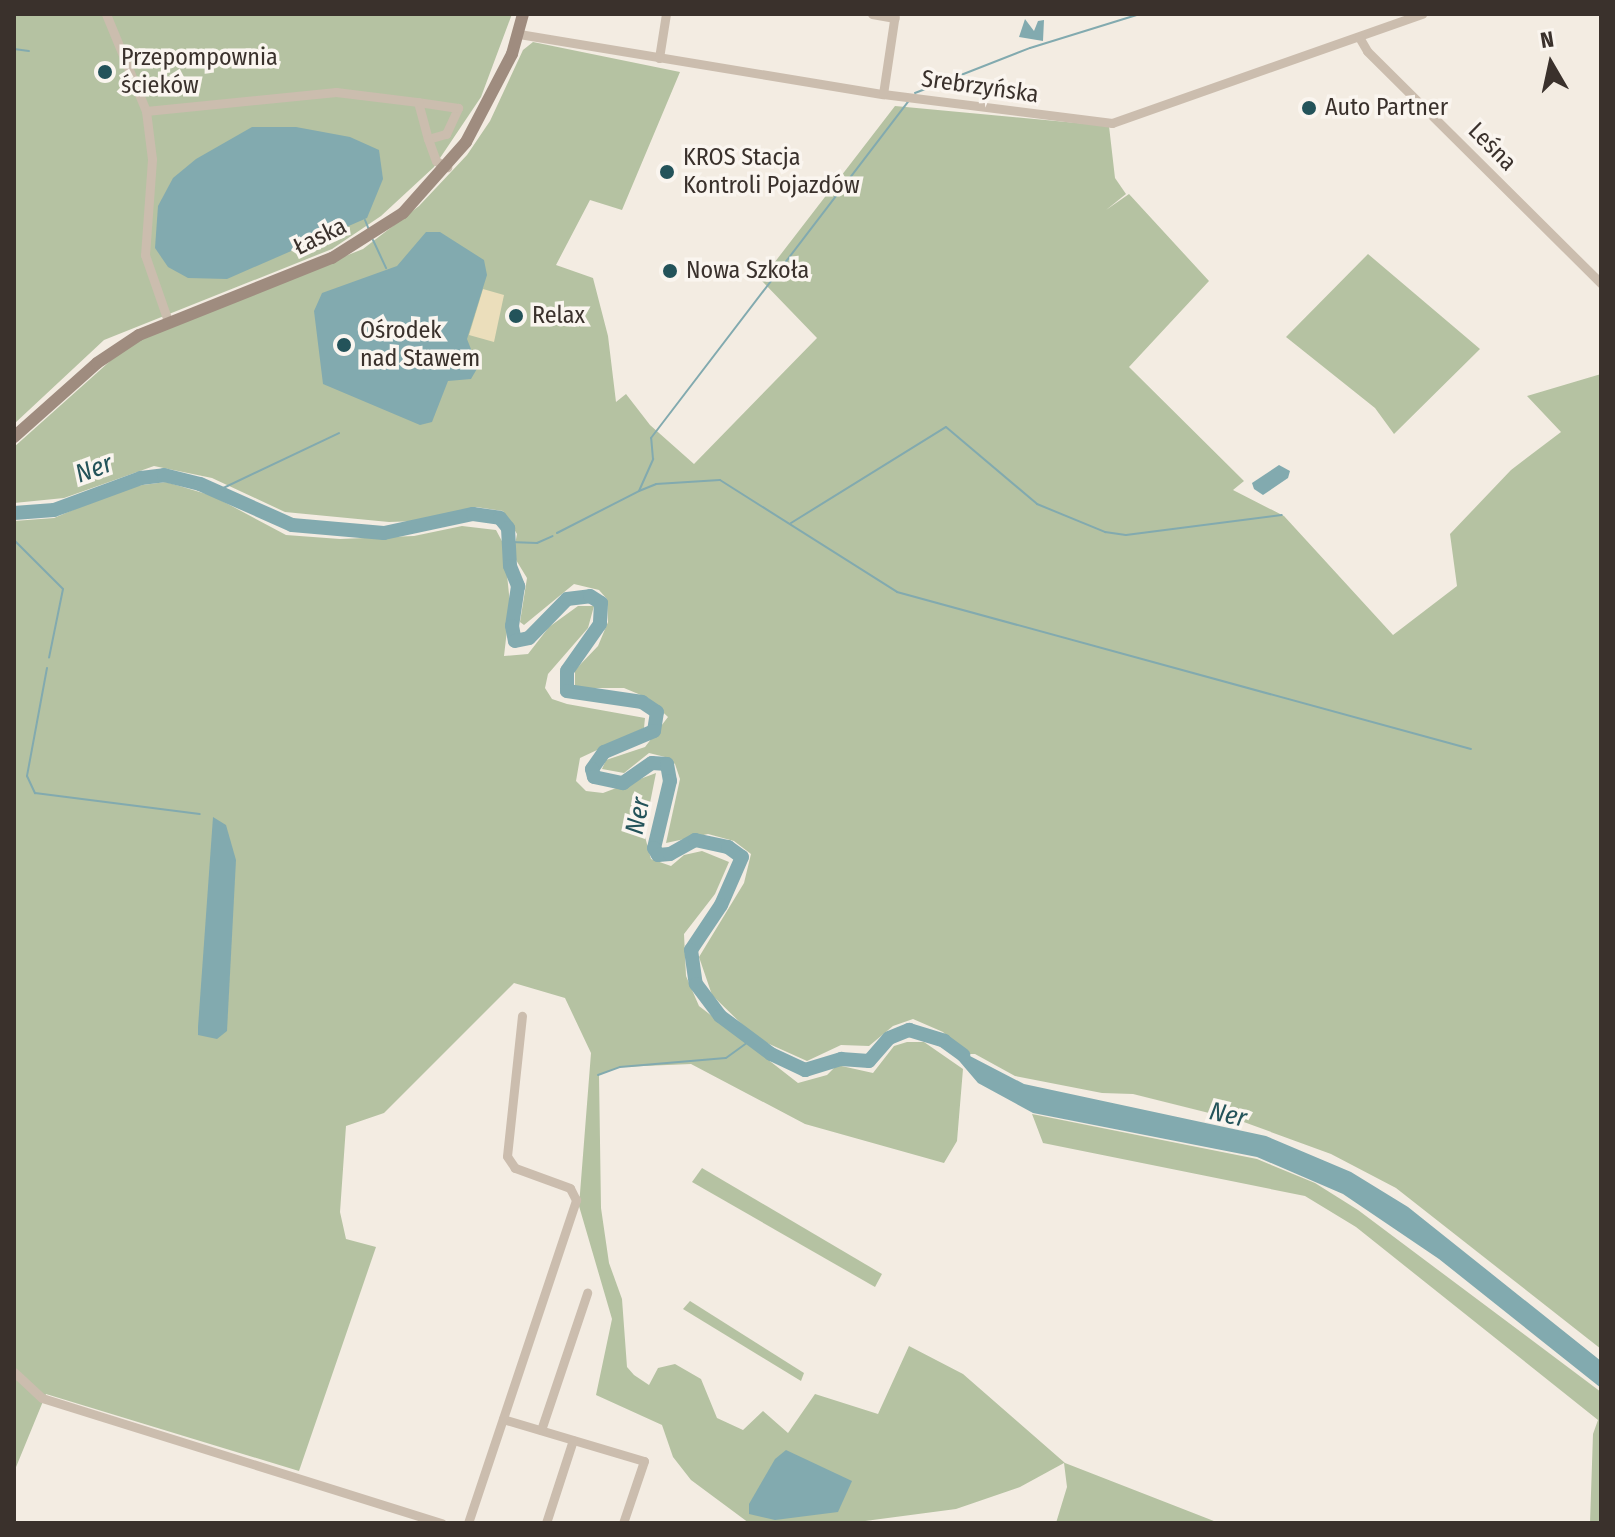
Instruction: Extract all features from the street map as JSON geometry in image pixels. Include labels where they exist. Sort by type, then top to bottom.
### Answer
[{"type":"main road","name":"Łaska","points":[[14,437],[111,352],[168,321],[306,269],[381,229],[445,166],[486,109],[519,34],[523,14]]},
{"type":"street","points":[[106,14],[146,111],[152,159],[145,255],[168,321]]},
{"type":"street","points":[[659,58],[666,14]]},
{"type":"street","points":[[872,14],[895,16],[883,94]]},
{"type":"street","name":"Srebrzyńska","points":[[519,34],[883,94],[1112,123],[1422,14]]},
{"type":"street","name":"Leśna","points":[[1359,37],[1367,51],[1601,283]]},
{"type":"street","points":[[146,111],[336,92],[458,108],[446,134],[428,139]]},
{"type":"street","points":[[418,102],[428,139],[445,166]]},
{"type":"street","points":[[468,1523],[576,1200],[570,1188],[515,1168],[507,1156],[522,1016]]},
{"type":"street","points":[[541,1430],[587,1293]]},
{"type":"street","points":[[14,1372],[42,1398],[442,1523]]},
{"type":"street","points":[[503,1419],[644,1461],[623,1523]]},
{"type":"street","points":[[546,1523],[573,1440]]},
{"type":"green space","points":[[14,14],[512,14],[481,97],[434,167],[381,216],[332,249],[104,340],[14,424]]},
{"type":"green space","points":[[533,42],[680,72],[622,210],[590,200],[556,265],[593,278],[608,336],[616,402],[626,394],[650,425],[694,464],[817,338],[761,280],[895,106],[1109,126],[1115,178],[1126,194],[1106,210],[1129,194],[1209,281],[1129,367],[1244,481],[1233,490],[1284,516],[1393,635],[1457,586],[1450,534],[1511,470],[1561,432],[1527,396],[1601,374],[1601,1349],[1396,1188],[1331,1154],[1241,1121],[1133,1094],[1102,1093],[1015,1076],[975,1054],[964,1054],[943,1032],[913,1019],[893,1026],[869,1046],[841,1045],[807,1061],[756,1038],[712,995],[699,957],[744,883],[751,854],[734,841],[708,834],[666,843],[680,779],[675,764],[665,757],[649,753],[624,773],[602,769],[606,760],[645,747],[668,717],[648,698],[624,688],[575,688],[575,670],[598,646],[608,622],[607,599],[599,590],[574,584],[524,625],[520,622],[527,578],[513,555],[517,534],[503,511],[476,507],[418,521],[389,522],[285,512],[212,478],[154,466],[64,498],[14,503],[14,447],[118,354],[152,333],[363,249],[419,206],[467,155],[490,121],[523,50]]},
{"type":"green space","points":[[1368,254],[1480,349],[1394,434],[1375,408],[1286,337]]},
{"type":"green space","points":[[166,482],[213,496],[286,535],[340,539],[414,536],[462,526],[496,530],[504,545],[510,604],[504,656],[528,654],[549,627],[578,606],[594,606],[588,628],[548,674],[545,688],[552,699],[567,704],[645,718],[644,728],[580,758],[576,781],[586,791],[603,793],[656,773],[644,833],[651,859],[671,866],[684,855],[702,851],[729,862],[715,894],[684,934],[686,976],[699,1006],[798,1083],[827,1075],[837,1065],[873,1073],[894,1046],[907,1042],[924,1042],[963,1069],[957,1141],[944,1163],[805,1124],[691,1064],[620,1067],[599,1075],[601,1208],[609,1263],[622,1299],[627,1367],[634,1375],[649,1385],[658,1368],[675,1364],[701,1379],[717,1418],[743,1430],[763,1411],[788,1433],[815,1394],[878,1414],[909,1346],[963,1374],[1065,1463],[1219,1523],[1056,1523],[1067,1487],[1064,1463],[1020,1487],[956,1509],[850,1523],[749,1523],[691,1480],[673,1457],[662,1425],[596,1395],[612,1319],[579,1206],[591,1053],[565,998],[514,983],[384,1113],[346,1126],[340,1212],[346,1239],[376,1247],[299,1471],[46,1394],[14,1472],[14,521],[54,518],[127,487]]},
{"type":"green space","points":[[1032,1114],[1257,1159],[1315,1183],[1358,1210],[1601,1392],[1601,1523],[1590,1523],[1593,1434],[1598,1420],[1356,1227],[1305,1196],[1043,1143]]},
{"type":"green space","points":[[702,1168],[882,1274],[875,1287],[692,1182]]},
{"type":"green space","points":[[690,1301],[804,1373],[801,1381],[683,1309]]},
{"type":"sand","points":[[483,289],[504,295],[494,342],[469,335]]},
{"type":"water","points":[[1025,19],[1034,31],[1038,21],[1044,20],[1043,41],[1019,37]]},
{"type":"water","points":[[252,127],[296,127],[350,137],[379,150],[383,179],[367,218],[227,279],[188,278],[168,267],[155,248],[158,206],[173,178],[196,159]]},
{"type":"water","points":[[426,232],[440,232],[484,260],[487,275],[467,339],[478,367],[471,379],[448,381],[432,422],[420,425],[323,384],[314,311],[322,293],[397,266]]},
{"type":"water","points":[[1279,465],[1290,471],[1288,478],[1263,495],[1254,489],[1252,483]]},
{"type":"water","points":[[213,817],[226,825],[236,860],[227,1031],[217,1039],[198,1035]]},
{"type":"water","points":[[943,1042],[1024,1084],[1266,1136],[1351,1172],[1408,1207],[1601,1361],[1601,1388],[1439,1259],[1343,1194],[1257,1157],[1033,1113],[978,1083]]},
{"type":"water","points":[[786,1450],[852,1481],[838,1512],[775,1520],[749,1514],[749,1504],[775,1459]]},
{"type":"waterway","points":[[915,93],[1030,48],[1140,14]]},
{"type":"waterway","points":[[14,49],[29,51]]},
{"type":"waterway","points":[[557,533],[639,491],[653,459],[651,438],[909,101]]},
{"type":"waterway","points":[[365,220],[369,230]]},
{"type":"waterway","points":[[373,240],[386,268]]},
{"type":"waterway","points":[[791,523],[946,427],[1037,504],[1105,532],[1126,535],[1282,515]]},
{"type":"waterway","points":[[217,491],[339,433]]},
{"type":"waterway","name":"Ner","points":[[14,513],[54,510],[141,478],[164,475],[200,484],[292,525],[384,533],[473,514],[500,518],[508,528],[510,566],[518,586],[512,626],[515,641],[529,638],[567,599],[590,596],[601,603],[600,624],[567,671],[567,691],[642,702],[657,712],[654,731],[604,752],[592,769],[594,777],[623,783],[652,763],[667,764],[670,781],[654,848],[658,855],[670,854],[695,840],[728,847],[742,857],[721,905],[691,950],[696,984],[720,1016],[771,1054],[805,1070],[841,1059],[869,1061],[889,1038],[909,1030],[944,1041],[963,1055]]},
{"type":"waterway","points":[[639,491],[656,484],[720,480],[897,592],[1471,749]]},
{"type":"waterway","points":[[510,542],[537,543],[553,536]]},
{"type":"waterway","points":[[14,540],[63,589],[49,658]]},
{"type":"waterway","points":[[47,668],[27,776],[35,793],[200,814]]},
{"type":"waterway","points":[[598,1075],[620,1067],[726,1058],[752,1039]]},
{"type":"place","name":"Przepompownia ścieków","points":[[105,72]]},
{"type":"place","name":"Auto Partner","points":[[1309,108]]},
{"type":"place","name":"KROS Stacja Kontroli Pojazdów","points":[[667,172]]},
{"type":"place","name":"Nowa Szkoła","points":[[670,271]]},
{"type":"place","name":"Relax","points":[[516,316]]},
{"type":"place","name":"Ośrodek nad Stawem","points":[[344,345]]}]
